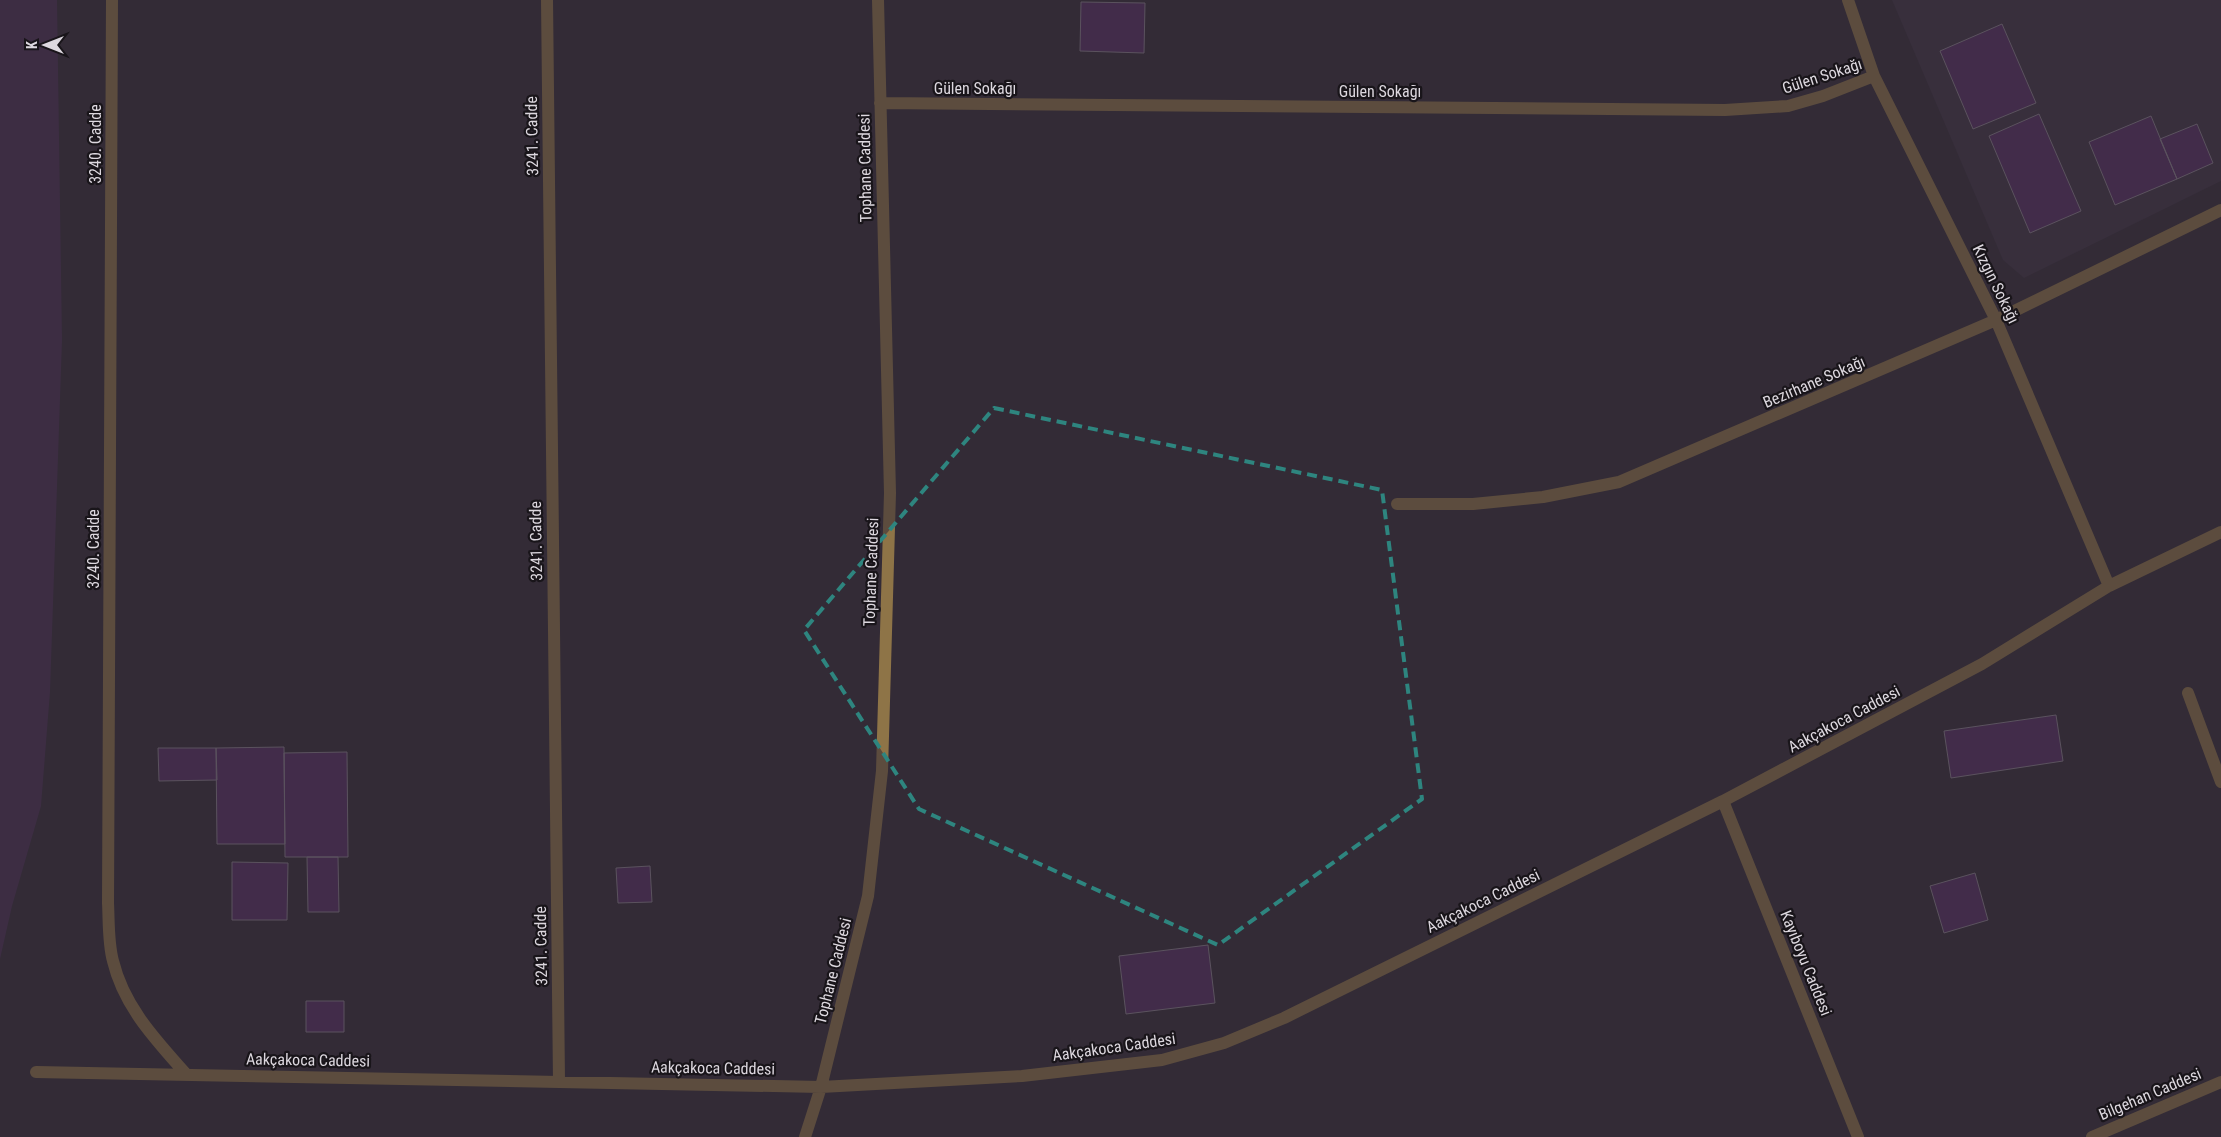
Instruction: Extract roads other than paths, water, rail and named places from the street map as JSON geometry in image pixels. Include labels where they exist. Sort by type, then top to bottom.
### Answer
[{"type":"street","name":"3240. Cadde","points":[[112,0],[108,903],[113,960],[127,998],[148,1031],[186,1074]]},
{"type":"street","name":"3241. Cadde","points":[[547,0],[559,1081]]},
{"type":"street","name":"Tophane Caddesi","points":[[805,1137],[821,1087],[868,896],[882,771],[890,493],[878,0]]},
{"type":"street","name":"Kızgın Sokağı","points":[[1848,0],[1874,76],[1996,320],[2109,586]]},
{"type":"street","name":"Gülen Sokağı","points":[[880,103],[1725,110],[1788,106],[1823,96],[1874,76]]},
{"type":"street","name":"Bezirhane Sokağı","points":[[1397,504],[1473,504],[1544,497],[1619,482],[1996,320],[2221,210]]},
{"type":"street","name":"Aakçakoca Caddesi","points":[[36,1072],[821,1087],[1022,1076],[1162,1060],[1224,1043],[1292,1014],[1723,801],[1982,664],[2109,586],[2221,532]]},
{"type":"street","points":[[2188,693],[2221,782]]},
{"type":"street","name":"Kayıboyu Caddesi","points":[[1723,801],[1858,1137]]},
{"type":"street","name":"Bilgehan Caddesi","points":[[2092,1137],[2221,1082]]}]
